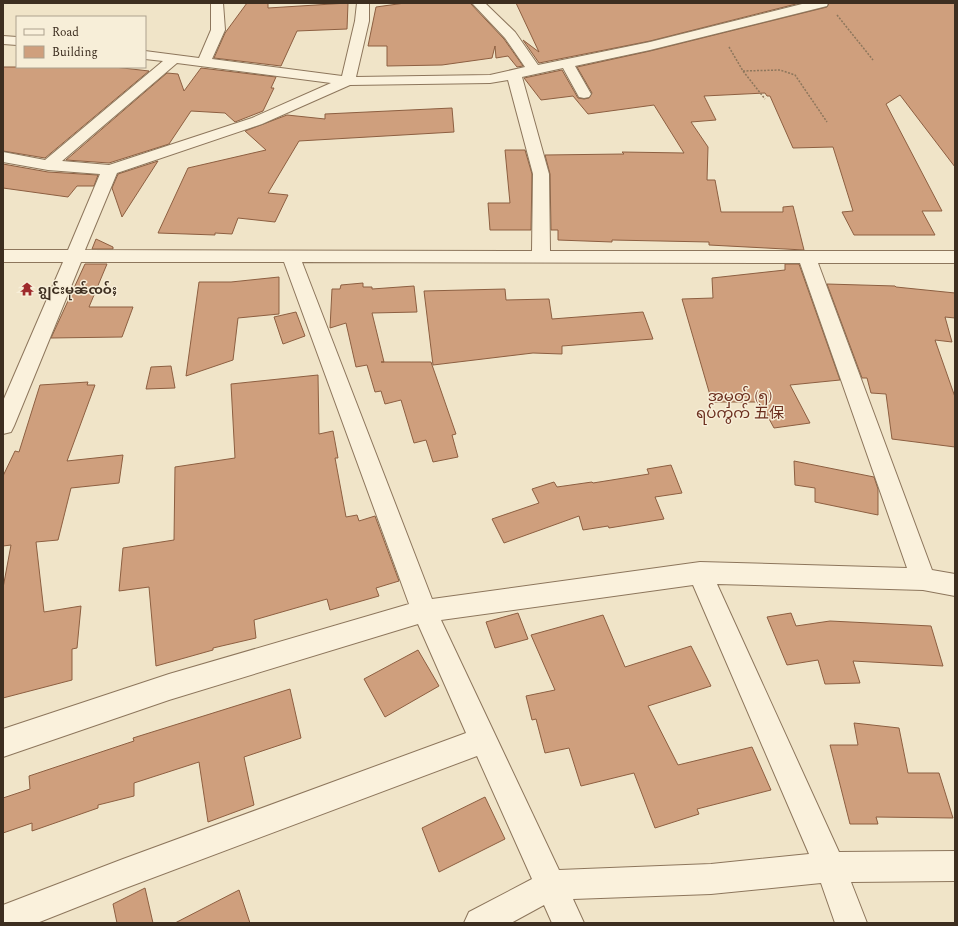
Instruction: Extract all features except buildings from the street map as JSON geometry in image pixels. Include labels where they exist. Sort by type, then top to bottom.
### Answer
[{"type":"street","points":[[204,62],[218,30],[216,3]]},
{"type":"street","points":[[348,81],[362,21],[363,3]]},
{"type":"street","points":[[478,3],[510,35],[534,70]]},
{"type":"street","points":[[146,55],[348,81],[490,79],[650,46],[822,3]]},
{"type":"street","points":[[3,40],[16,41]]},
{"type":"street","points":[[48,165],[174,59]]},
{"type":"street","points":[[567,63],[584,94]]},
{"type":"street","points":[[514,74],[540,174],[541,257]]},
{"type":"street","points":[[3,157],[48,165],[110,170],[257,121],[348,81]]},
{"type":"street","points":[[3,426],[110,170]]},
{"type":"street","points":[[3,256],[955,257]]},
{"type":"street","points":[[291,256],[424,611],[568,923]]},
{"type":"street","points":[[807,257],[923,579]]},
{"type":"street","points":[[700,573],[830,867],[851,923]]},
{"type":"street","points":[[3,743],[169,687],[424,611],[700,573],[923,579],[955,585]]},
{"type":"street","points":[[3,921],[484,740]]},
{"type":"street","points":[[480,923],[550,885],[711,879],[830,867],[955,866]]},
{"type":"path","points":[[837,14],[874,60]]},
{"type":"path","points":[[718,29],[743,71],[765,99]]},
{"type":"path","points":[[743,71],[780,70],[795,75],[827,122]]},
{"type":"place","name":"ၵျွင်းမုၼ်ၸဝ်ႈ","points":[[27,289]]},
{"type":"district","name":"အမှတ် (၅) ရပ်ကွက် 五保","points":[[740,404]]}]
